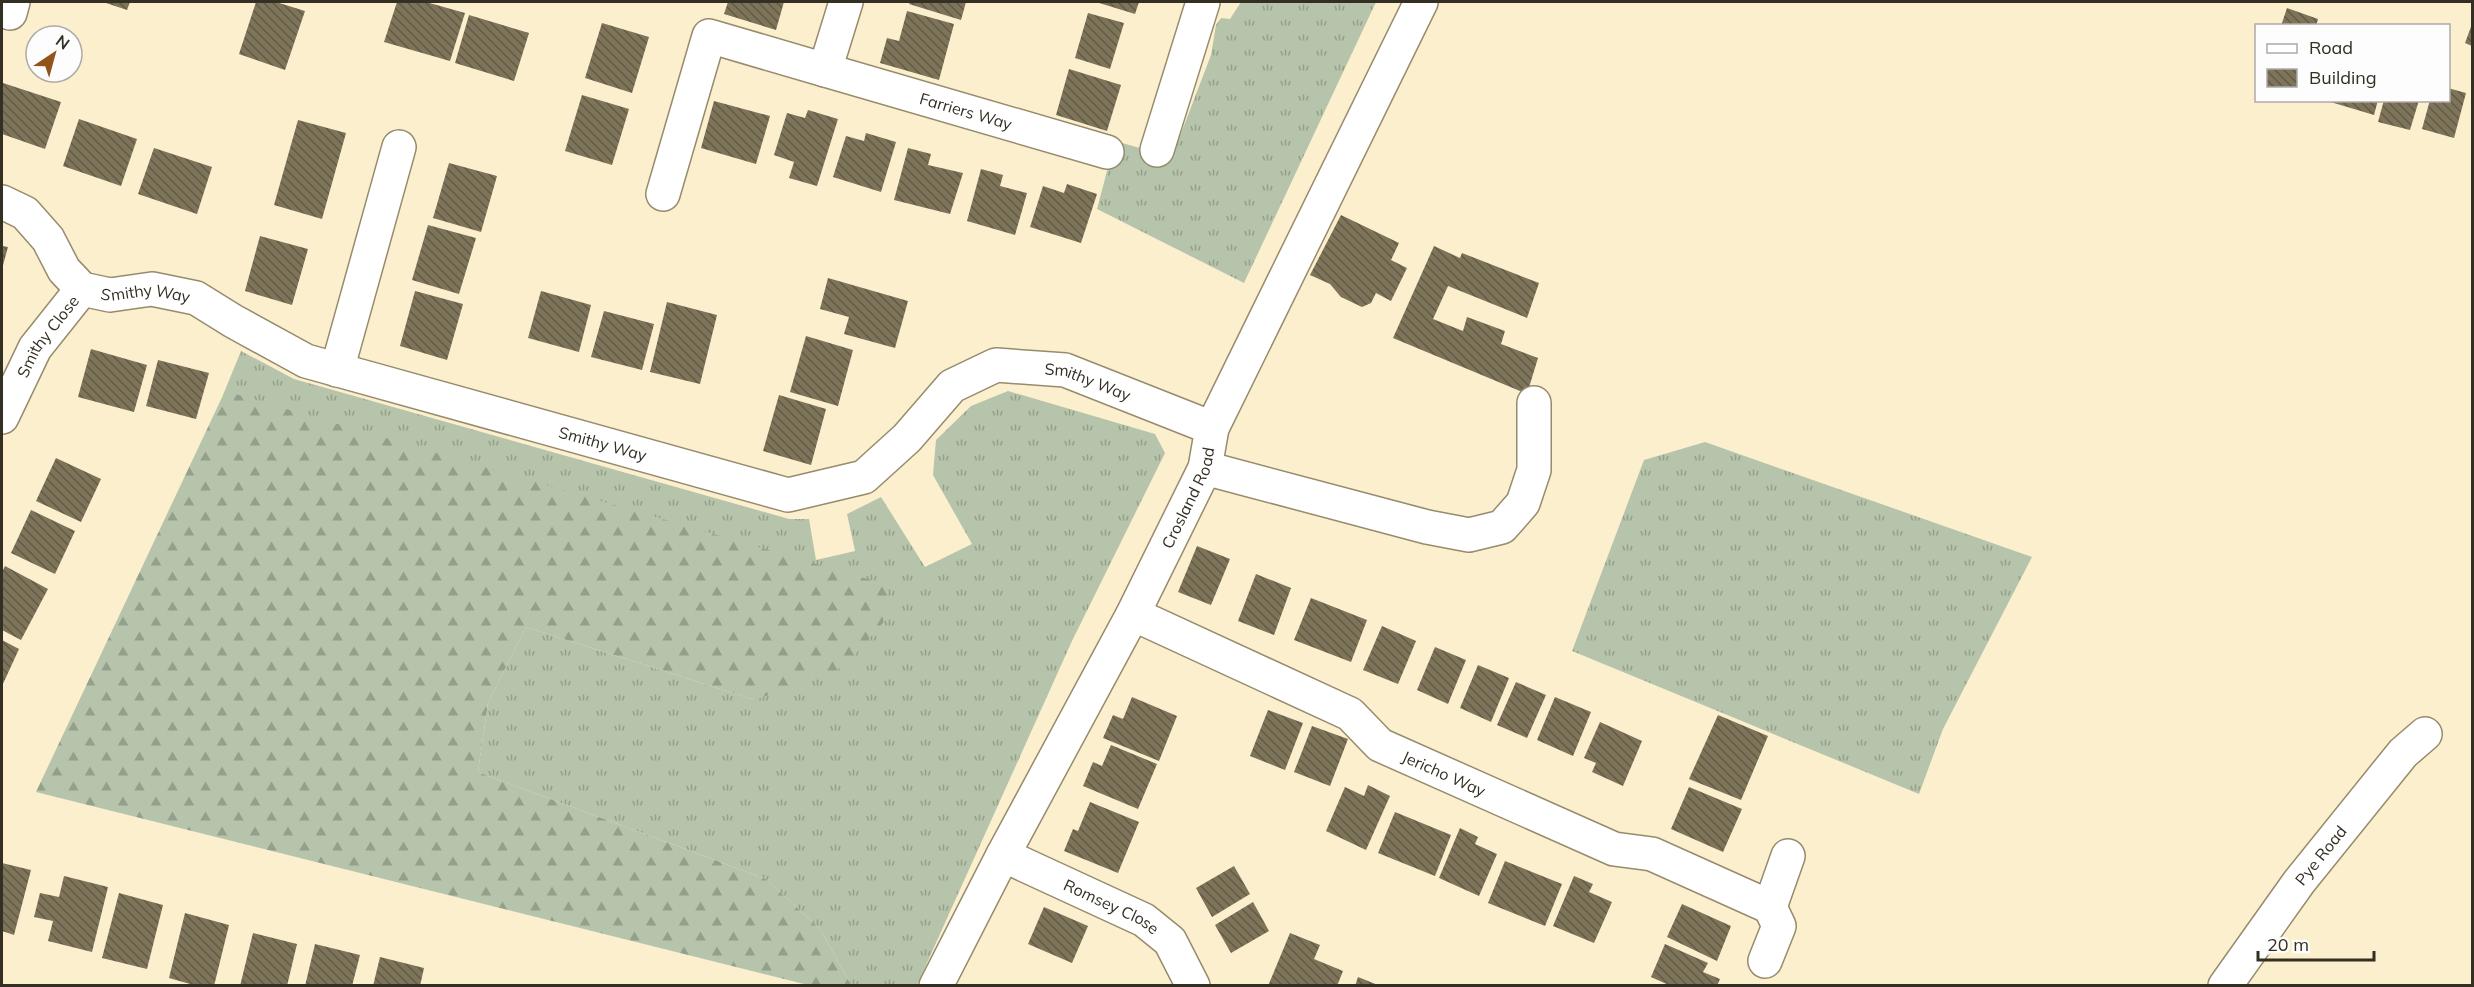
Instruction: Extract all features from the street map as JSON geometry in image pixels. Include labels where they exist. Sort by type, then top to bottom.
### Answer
[{"type":"street","points":[[825,69],[846,2]]},
{"type":"street","points":[[1157,150],[1203,2]]},
{"type":"street","name":"Crosland Road","points":[[936,986],[1003,855],[1133,614],[1205,468],[1212,428],[1421,2]]},
{"type":"street","name":"Farriers Way","points":[[663,194],[709,36],[1107,152]]},
{"type":"street","points":[[337,370],[399,147]]},
{"type":"street","name":"Smithy Way","points":[[2,202],[25,213],[48,239],[64,270],[82,289],[110,295],[152,289],[196,298],[306,361],[788,495],[864,477],[907,438],[952,386],[996,365],[1065,370],[1212,428]]},
{"type":"street","name":"Smithy Close","points":[[2,417],[35,348],[82,289]]},
{"type":"street","points":[[1205,468],[1469,535],[1502,527],[1523,503],[1534,470],[1534,403]]},
{"type":"street","name":"Jericho Way","points":[[1133,614],[1350,714],[1380,745],[1614,849],[1652,854],[1770,907]]},
{"type":"street","name":"Pye Road","points":[[2225,986],[2299,882],[2403,753],[2425,734]]},
{"type":"street","name":"Romsey Close","points":[[1003,855],[1144,920],[1170,941],[1193,986]]},
{"type":"street","points":[[1765,961],[1779,926],[1770,907],[1788,856]]},
{"type":"green space","points":[[1241,2],[1376,2],[1244,283],[1097,209],[1115,141],[1172,157],[1211,55],[1216,25],[1221,18],[1230,19]]},
{"type":"green space","points":[[241,351],[294,379],[789,519],[809,519],[816,560],[855,551],[847,514],[881,497],[925,567],[972,544],[933,475],[936,440],[971,406],[1008,391],[1155,434],[1165,453],[1072,641],[917,985],[851,985],[821,930],[766,879],[478,772],[488,703],[526,627],[755,700],[223,395]]},
{"type":"green space","points":[[225,391],[888,585],[883,623],[844,667],[755,700],[526,627],[488,703],[478,772],[766,879],[821,930],[851,985],[808,985],[36,792]]},
{"type":"green space","points":[[1705,442],[2032,557],[1943,729],[1919,794],[1572,651],[1644,460]]},
{"type":"building","points":[[103,2],[130,2],[127,10]]},
{"type":"building","points":[[256,2],[276,2],[305,11],[285,70],[239,54]]},
{"type":"building","points":[[397,2],[426,2],[465,13],[450,61],[384,42]]},
{"type":"building","points":[[728,2],[784,2],[776,30],[724,14]]},
{"type":"building","points":[[910,2],[966,2],[961,20],[909,4]]},
{"type":"building","points":[[1096,2],[1139,2],[1135,14]]},
{"type":"building","points":[[2287,8],[2318,19],[2317,24],[2282,24]]},
{"type":"building","points":[[907,11],[954,24],[939,80],[880,63],[887,38],[899,41]]},
{"type":"building","points":[[1088,13],[1124,23],[1110,69],[1075,58]]},
{"type":"building","points":[[469,15],[529,33],[514,81],[455,63]]},
{"type":"building","points":[[602,23],[649,37],[632,93],[585,78]]},
{"type":"building","points":[[2472,24],[2472,46],[2465,43]]},
{"type":"building","points":[[1069,69],[1121,85],[1107,131],[1056,115]]},
{"type":"building","points":[[3,83],[61,102],[45,149],[2,134]]},
{"type":"building","points":[[2450,89],[2466,93],[2454,138],[2422,129],[2429,102],[2450,102]]},
{"type":"building","points":[[582,95],[629,109],[612,165],[565,151]]},
{"type":"building","points":[[714,101],[770,116],[756,164],[701,148]]},
{"type":"building","points":[[2331,102],[2377,102],[2374,115]]},
{"type":"building","points":[[2383,102],[2418,102],[2410,130],[2378,122]]},
{"type":"building","points":[[808,110],[838,119],[817,186],[789,178],[794,162],[774,155],[787,113],[805,118]]},
{"type":"building","points":[[79,119],[137,139],[121,186],[63,166]]},
{"type":"building","points":[[298,120],[346,133],[322,219],[274,205]]},
{"type":"building","points":[[866,133],[896,142],[881,192],[833,177],[846,136],[864,141]]},
{"type":"building","points":[[154,148],[212,167],[197,214],[138,194]]},
{"type":"building","points":[[908,148],[931,154],[928,165],[963,173],[950,214],[894,200]]},
{"type":"building","points":[[449,163],[497,176],[481,232],[433,218]]},
{"type":"building","points":[[981,169],[1003,175],[1000,186],[1027,193],[1015,235],[967,221]]},
{"type":"building","points":[[1067,184],[1097,194],[1081,243],[1030,227],[1043,186],[1064,193]]},
{"type":"building","points":[[1341,215],[1399,243],[1391,260],[1407,268],[1391,301],[1376,293],[1371,303],[1362,307],[1341,297],[1330,284],[1310,275]]},
{"type":"building","points":[[428,225],[476,238],[459,294],[412,280]]},
{"type":"building","points":[[260,236],[308,249],[292,305],[245,291]]},
{"type":"building","points":[[2,246],[8,247],[2,269]]},
{"type":"building","points":[[1434,246],[1460,258],[1462,253],[1539,283],[1527,318],[1448,286],[1433,319],[1463,331],[1467,317],[1505,331],[1501,344],[1538,358],[1527,394],[1393,338]]},
{"type":"building","points":[[828,278],[908,301],[895,348],[844,334],[849,317],[820,309]]},
{"type":"building","points":[[415,291],[463,304],[447,360],[400,346]]},
{"type":"building","points":[[541,291],[591,305],[579,352],[528,338]]},
{"type":"building","points":[[667,302],[717,315],[700,384],[650,372]]},
{"type":"building","points":[[604,311],[654,324],[642,370],[591,357]]},
{"type":"building","points":[[806,336],[853,350],[838,406],[790,392]]},
{"type":"building","points":[[91,349],[147,365],[134,412],[78,397]]},
{"type":"building","points":[[158,360],[209,373],[196,419],[146,406]]},
{"type":"building","points":[[779,395],[826,409],[811,465],[763,451]]},
{"type":"building","points":[[56,458],[101,479],[81,522],[36,501]]},
{"type":"building","points":[[31,510],[75,531],[55,574],[11,553]]},
{"type":"building","points":[[1197,546],[1230,559],[1211,605],[1178,592]]},
{"type":"building","points":[[5,566],[48,589],[21,640],[2,630],[2,572]]},
{"type":"building","points":[[1256,574],[1291,588],[1274,635],[1238,621]]},
{"type":"building","points":[[1311,598],[1367,620],[1351,662],[1294,640]]},
{"type":"building","points":[[1382,626],[1416,641],[1398,684],[1363,670]]},
{"type":"building","points":[[2,640],[19,649],[2,686]]},
{"type":"building","points":[[1435,647],[1466,660],[1448,704],[1417,690]]},
{"type":"building","points":[[1478,665],[1509,678],[1491,722],[1460,708]]},
{"type":"building","points":[[1516,682],[1546,695],[1527,738],[1497,725]]},
{"type":"building","points":[[1132,697],[1177,716],[1159,761],[1103,738],[1113,715],[1123,719]]},
{"type":"building","points":[[1555,697],[1591,712],[1573,756],[1537,740]]},
{"type":"building","points":[[1268,710],[1303,723],[1285,770],[1250,756]]},
{"type":"building","points":[[1718,715],[1768,736],[1741,800],[1689,779]]},
{"type":"building","points":[[1600,722],[1642,741],[1623,786],[1592,772],[1596,763],[1584,758]]},
{"type":"building","points":[[1312,726],[1348,739],[1330,786],[1294,772]]},
{"type":"building","points":[[1111,745],[1157,764],[1138,809],[1083,786],[1093,762],[1102,766]]},
{"type":"building","points":[[1368,785],[1390,796],[1366,850],[1326,831],[1345,787],[1364,796]]},
{"type":"building","points":[[1689,787],[1742,809],[1723,852],[1671,829]]},
{"type":"building","points":[[1090,802],[1139,822],[1118,873],[1064,851],[1073,829],[1078,831]]},
{"type":"building","points":[[1395,812],[1451,835],[1435,876],[1378,853]]},
{"type":"building","points":[[1460,828],[1478,837],[1475,844],[1497,854],[1479,896],[1439,878]]},
{"type":"building","points":[[1505,861],[1562,884],[1545,926],[1488,903]]},
{"type":"building","points":[[2,863],[31,870],[14,935],[2,931]]},
{"type":"building","points":[[1234,866],[1250,894],[1212,917],[1196,888]]},
{"type":"building","points":[[64,876],[108,887],[92,952],[48,941],[53,921],[34,917],[40,893],[59,897]]},
{"type":"building","points":[[1574,876],[1593,884],[1589,892],[1612,902],[1594,943],[1553,926]]},
{"type":"building","points":[[119,893],[163,905],[147,969],[102,958]]},
{"type":"building","points":[[1253,902],[1269,931],[1231,953],[1215,925]]},
{"type":"building","points":[[1682,904],[1731,926],[1717,961],[1667,937]]},
{"type":"building","points":[[1044,907],[1088,926],[1072,963],[1028,944]]},
{"type":"building","points":[[185,913],[229,925],[214,986],[197,986],[169,978]]},
{"type":"building","points":[[253,933],[297,944],[287,986],[240,986]]},
{"type":"building","points":[[1290,933],[1320,945],[1314,959],[1343,971],[1337,986],[1268,986]]},
{"type":"building","points":[[315,944],[360,955],[352,986],[305,986]]},
{"type":"building","points":[[1665,944],[1708,963],[1703,972],[1720,979],[1717,986],[1671,986],[1651,977]]},
{"type":"building","points":[[380,957],[424,968],[420,986],[373,986]]},
{"type":"building","points":[[1358,977],[1378,985],[1378,986],[1355,986]]}]
